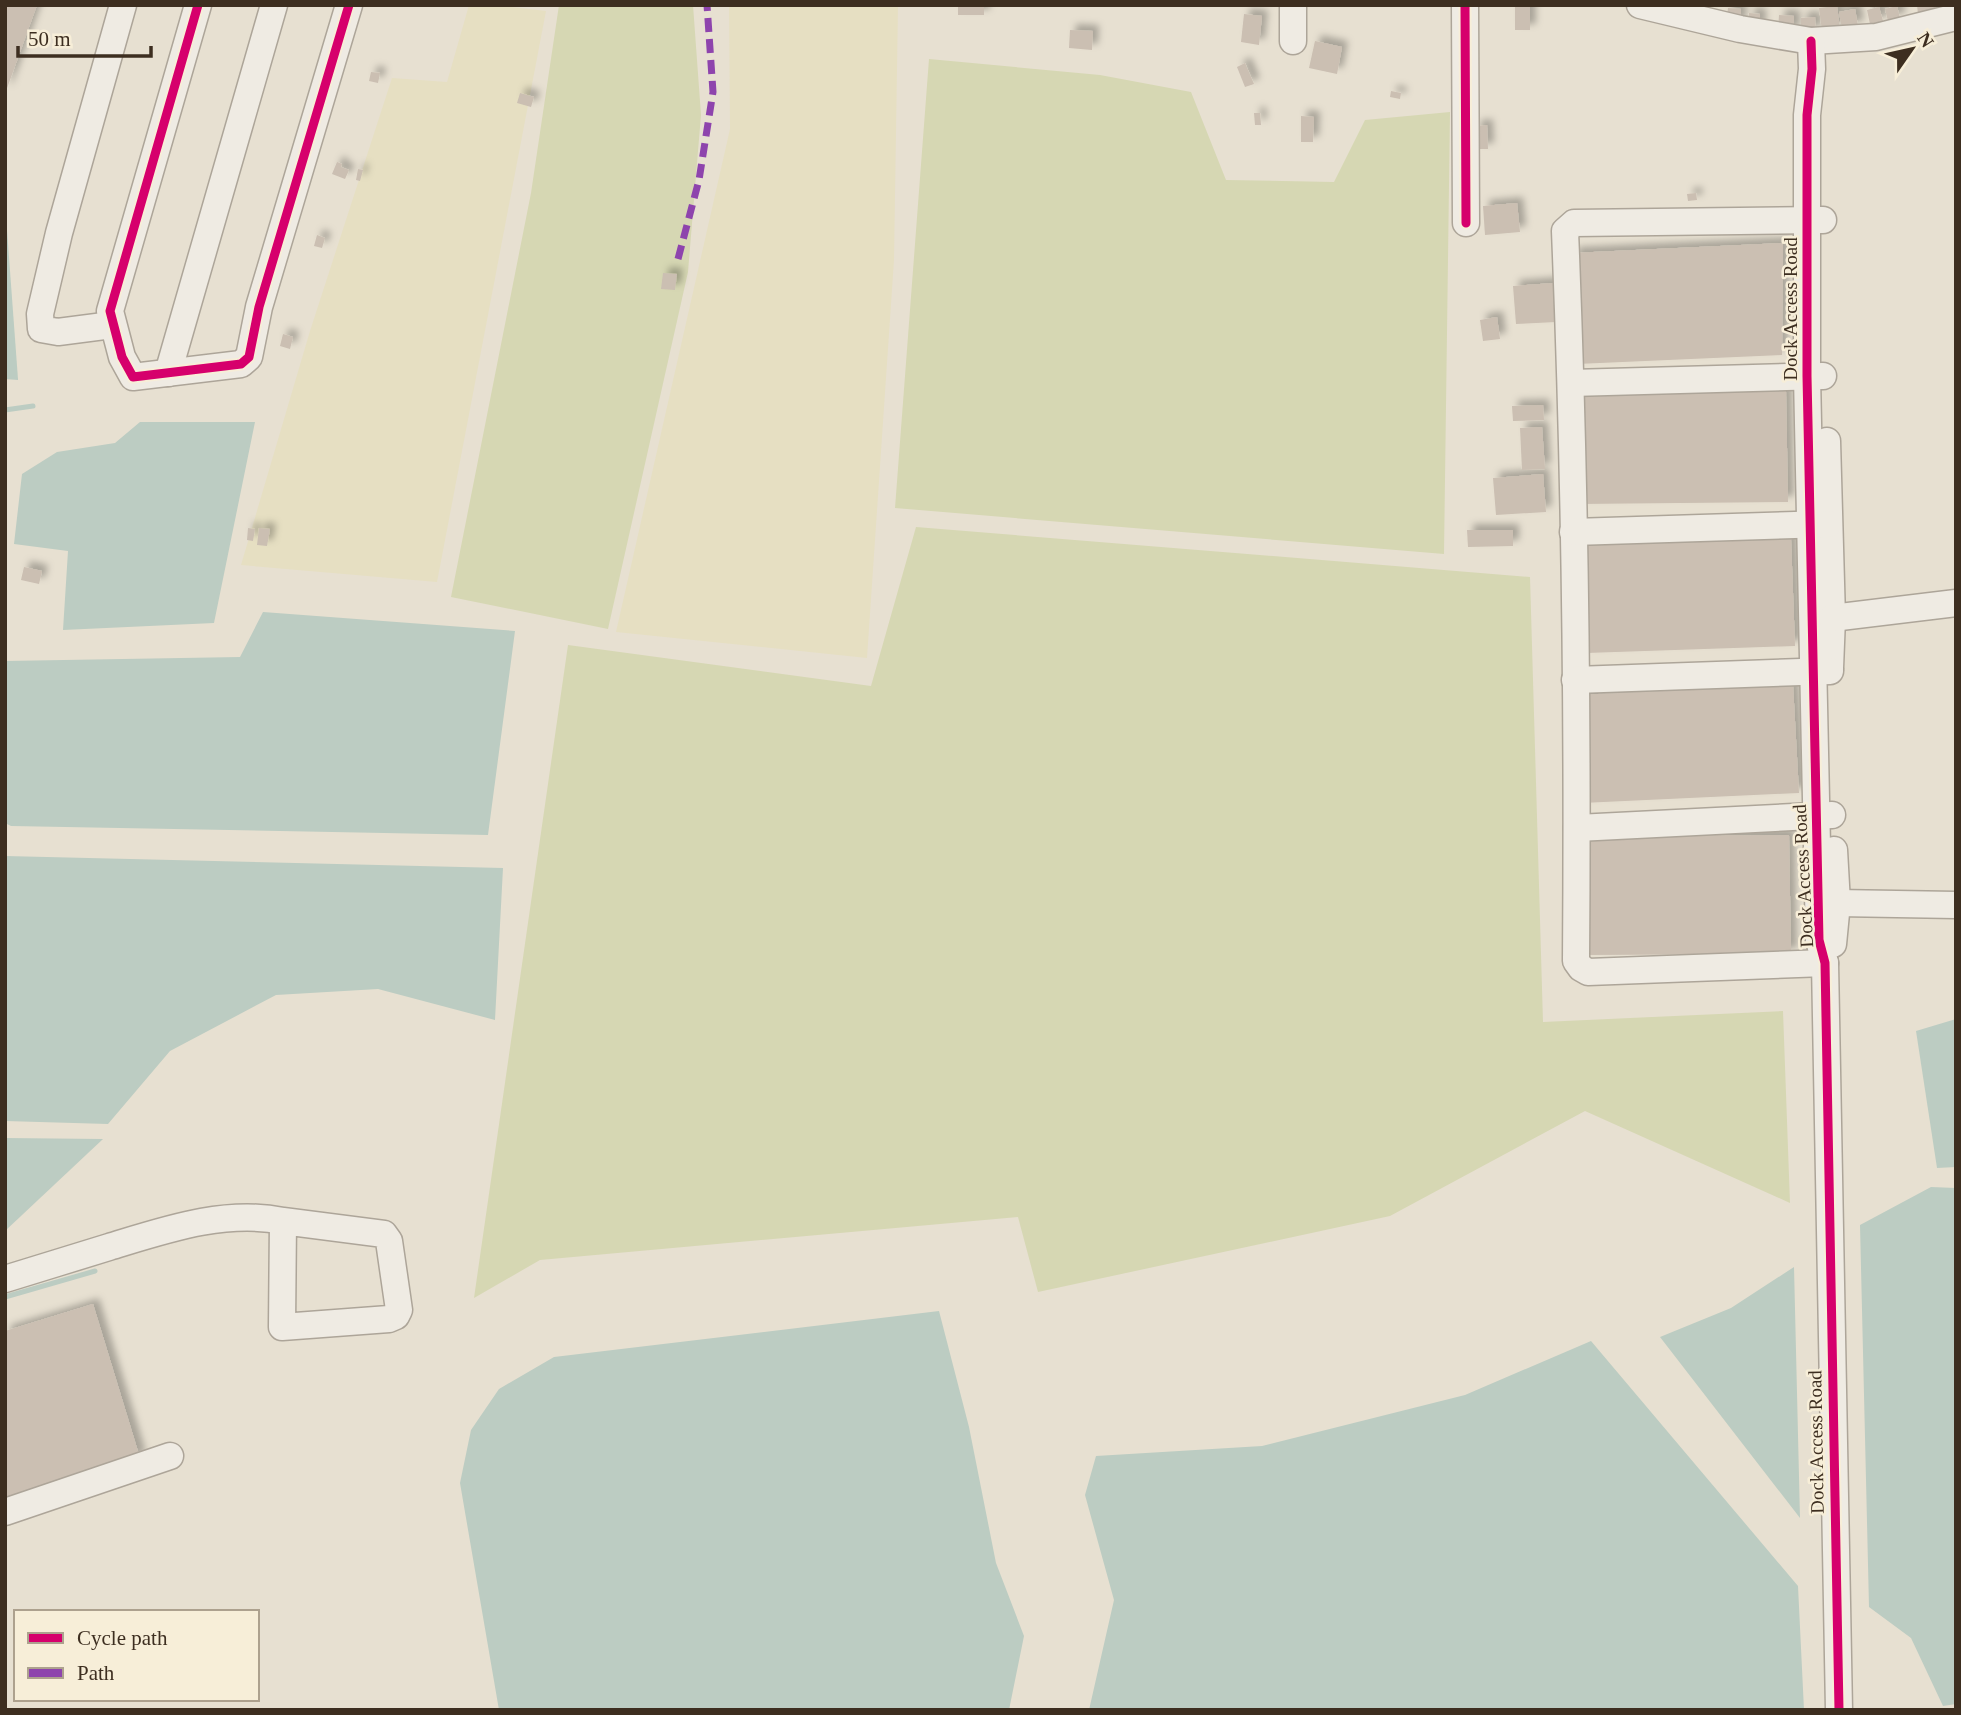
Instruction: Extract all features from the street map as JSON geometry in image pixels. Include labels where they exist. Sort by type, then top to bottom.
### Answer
[{"type":"street","points":[[113,324],[58,332],[41,329],[40,314],[59,233],[123,5]]},
{"type":"street","points":[[198,5],[110,311],[122,357],[133,377],[241,364],[249,356],[259,307],[349,5]]},
{"type":"street","points":[[168,373],[274,5]]},
{"type":"street","points":[[1293,5],[1293,41]]},
{"type":"street","points":[[1465,5],[1466,223]]},
{"type":"street","points":[[1640,5],[1740,29],[1811,41],[1876,37],[1956,17]]},
{"type":"street","name":"Dock Access Road","points":[[1811,41],[1812,69],[1807,115],[1815,220],[1825,815],[1819,940],[1825,963],[1839,1710]]},
{"type":"street","points":[[1815,220],[1574,223],[1565,231],[1571,383],[1577,828],[1576,961],[1588,972],[1825,963]]},
{"type":"street","points":[[1571,383],[1816,376]]},
{"type":"street","points":[[1573,532],[1820,524]]},
{"type":"street","name":"Dock Access Road","points":[[1820,524],[1832,618],[1822,672]]},
{"type":"street","points":[[1832,618],[1956,603]]},
{"type":"street","points":[[1575,680],[1822,672]]},
{"type":"street","points":[[1577,828],[1825,815]]},
{"type":"street","name":"Dock Access Road","points":[[1825,815],[1838,903],[1835,940],[1825,963]]},
{"type":"street","points":[[1838,903],[1956,905]]},
{"type":"street","points":[[5,1279],[208,1219],[261,1217],[384,1234],[389,1241],[398,1310],[396,1316],[389,1320],[282,1327],[284,1221]]},
{"type":"street","points":[[5,1512],[170,1456]]},
{"type":"shaded area","points":[[469,5],[546,11],[437,582],[241,565],[310,331],[392,78],[447,82]]},
{"type":"shaded area","points":[[729,5],[898,5],[894,260],[867,658],[616,632],[730,129]]},
{"type":"shaded area","points":[[7,230],[18,380],[5,379]]},
{"type":"shaded area","points":[[140,422],[255,422],[214,623],[63,630],[68,551],[14,544],[22,474],[57,452],[115,443]]},
{"type":"shaded area","points":[[263,612],[515,631],[488,835],[11,826],[5,823],[5,661],[240,657]]},
{"type":"shaded area","points":[[5,856],[503,868],[495,1020],[378,989],[276,995],[170,1051],[108,1124],[5,1121]]},
{"type":"shaded area","points":[[1956,1019],[1956,1167],[1937,1168],[1916,1031]]},
{"type":"shaded area","points":[[5,1138],[103,1139],[5,1231]]},
{"type":"shaded area","points":[[1931,1187],[1956,1188],[1956,1704],[1943,1706],[1911,1638],[1869,1607],[1860,1225]]},
{"type":"shaded area","points":[[1794,1267],[1800,1518],[1660,1337],[1731,1308]]},
{"type":"shaded area","points":[[939,1311],[969,1427],[996,1563],[1024,1636],[1009,1710],[499,1710],[460,1483],[471,1430],[499,1389],[554,1357]]},
{"type":"shaded area","points":[[1591,1341],[1798,1586],[1804,1710],[1089,1710],[1114,1600],[1085,1495],[1096,1456],[1262,1446],[1465,1395]]},
{"type":"green space","points":[[559,5],[693,5],[701,115],[688,272],[608,629],[451,597],[531,193]]},
{"type":"green space","points":[[929,59],[1100,75],[1191,92],[1226,180],[1334,182],[1365,120],[1450,112],[1444,554],[895,508]]},
{"type":"green space","points":[[916,527],[1530,577],[1543,1022],[1783,1011],[1790,1203],[1585,1111],[1390,1216],[1038,1292],[1018,1217],[540,1260],[474,1298],[568,645],[871,686]]},
{"type":"building","points":[[5,5],[37,5],[6,91],[5,91]]},
{"type":"building","points":[[958,5],[984,5],[984,15],[958,15]]},
{"type":"building","points":[[1515,5],[1530,5],[1530,30],[1515,30]]},
{"type":"building","points":[[1917,5],[1935,5],[1936,10],[1918,14]]},
{"type":"building","points":[[1837,6],[1840,29],[1822,31],[1819,8]]},
{"type":"building","points":[[1897,6],[1900,18],[1888,21],[1885,9]]},
{"type":"building","points":[[1879,7],[1883,21],[1870,24],[1867,10]]},
{"type":"building","points":[[1728,8],[1741,9],[1740,26],[1726,24]]},
{"type":"building","points":[[1855,9],[1858,26],[1842,29],[1839,12]]},
{"type":"building","points":[[1749,13],[1760,14],[1760,30],[1748,29]]},
{"type":"building","points":[[1244,14],[1262,16],[1259,45],[1241,42]]},
{"type":"building","points":[[1779,15],[1794,16],[1794,33],[1778,32]]},
{"type":"building","points":[[1815,17],[1816,32],[1801,32],[1801,18]]},
{"type":"building","points":[[1070,30],[1093,31],[1092,50],[1069,48]]},
{"type":"building","points":[[1315,41],[1342,47],[1337,74],[1309,68]]},
{"type":"building","points":[[1245,63],[1254,84],[1245,87],[1237,67]]},
{"type":"building","points":[[371,72],[380,73],[378,83],[369,81]]},
{"type":"building","points":[[1391,91],[1401,93],[1400,99],[1390,97]]},
{"type":"building","points":[[520,93],[534,97],[531,107],[517,103]]},
{"type":"building","points":[[1254,113],[1260,113],[1261,125],[1255,125]]},
{"type":"building","points":[[1301,116],[1314,117],[1313,142],[1301,142]]},
{"type":"building","points":[[1487,125],[1488,149],[1476,149],[1475,126]]},
{"type":"building","points":[[337,162],[349,170],[345,179],[332,174]]},
{"type":"building","points":[[358,169],[363,170],[360,181],[356,180]]},
{"type":"building","points":[[1696,193],[1697,200],[1688,201],[1687,194]]},
{"type":"building","points":[[1517,203],[1520,232],[1485,235],[1483,206]]},
{"type":"building","points":[[317,235],[325,238],[322,248],[314,246]]},
{"type":"building","points":[[1783,243],[1782,355],[1577,364],[1572,253]]},
{"type":"building","points":[[663,273],[677,274],[675,290],[661,289]]},
{"type":"building","points":[[1553,283],[1556,322],[1516,324],[1513,286]]},
{"type":"building","points":[[1497,317],[1500,339],[1483,341],[1480,320]]},
{"type":"building","points":[[283,334],[293,337],[290,349],[280,346]]},
{"type":"building","points":[[1786,391],[1788,502],[1577,504],[1576,393]]},
{"type":"building","points":[[1543,405],[1544,420],[1513,421],[1512,406]]},
{"type":"building","points":[[1542,427],[1545,469],[1522,470],[1520,428]]},
{"type":"building","points":[[1543,474],[1546,512],[1496,515],[1493,478]]},
{"type":"building","points":[[248,528],[255,529],[253,541],[247,540]]},
{"type":"building","points":[[259,528],[270,529],[267,546],[257,545]]},
{"type":"building","points":[[1467,530],[1513,530],[1513,546],[1468,547]]},
{"type":"building","points":[[1791,539],[1795,646],[1586,653],[1581,546]]},
{"type":"building","points":[[24,567],[42,571],[39,584],[21,580]]},
{"type":"building","points":[[1793,685],[1799,793],[1582,803],[1576,695]]},
{"type":"building","points":[[1789,835],[1791,954],[1583,955],[1582,836]]},
{"type":"building","points":[[93,1304],[140,1458],[5,1499],[5,1331]]},
{"type":"waterway","points":[[5,410],[33,406]]},
{"type":"waterway","points":[[5,1297],[95,1271]]},
{"type":"marked path","points":[[678,259],[699,180],[713,92],[707,5]]},
{"type":"cycle path","points":[[198,5],[110,311],[122,357],[133,377],[241,364],[249,357],[259,307],[349,5]]},
{"type":"cycle path","points":[[1465,5],[1466,223]]},
{"type":"cycle path","points":[[1811,41],[1812,69],[1807,115],[1807,376],[1819,940],[1825,963],[1839,1710]]}]
